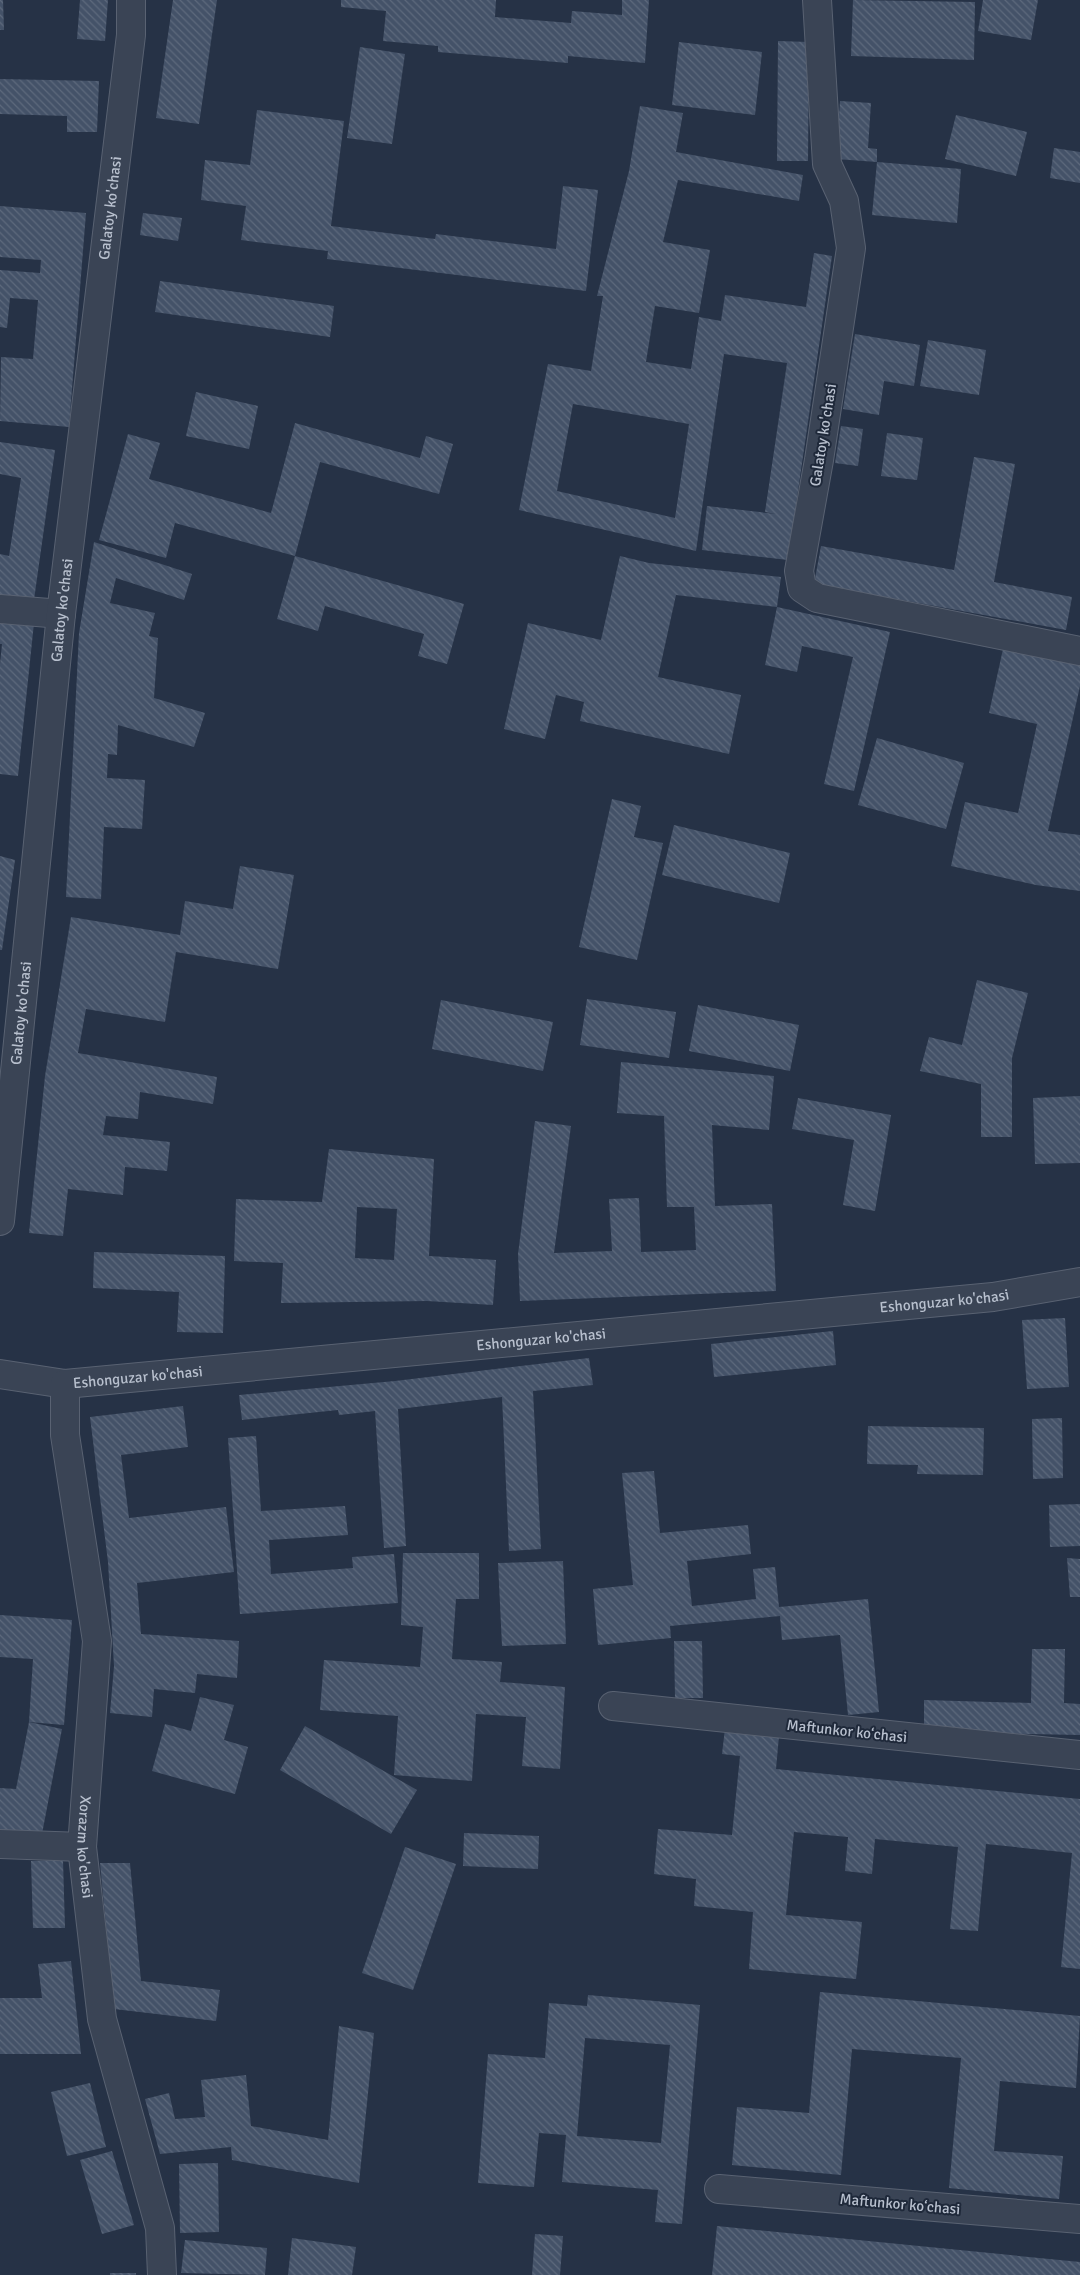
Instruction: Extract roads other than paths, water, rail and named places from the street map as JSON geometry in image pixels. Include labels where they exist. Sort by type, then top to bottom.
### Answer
[{"type":"street","name":"Galatoy ko'chasi","points":[[0,1221],[61,614],[131,36],[132,0]]},
{"type":"street","name":"Galatoy ko'chasi","points":[[817,0],[827,164],[844,201],[851,248],[819,460],[799,572],[802,588],[817,598],[1080,651]]},
{"type":"street","points":[[0,610],[61,614]]},
{"type":"street","name":"Eshonguzar ko'chasi","points":[[0,1374],[65,1384],[994,1297],[1080,1282]]},
{"type":"street","name":"Xorazm ko'chasi","points":[[65,1384],[65,1435],[97,1641],[82,1848],[102,2019],[160,2228],[162,2275]]},
{"type":"street","name":"Maftunkor koʻchasi","points":[[613,1706],[1080,1755]]},
{"type":"street","points":[[0,1844],[82,1848]]},
{"type":"street","name":"Maftunkor koʻchasi","points":[[719,2189],[1080,2219]]}]
